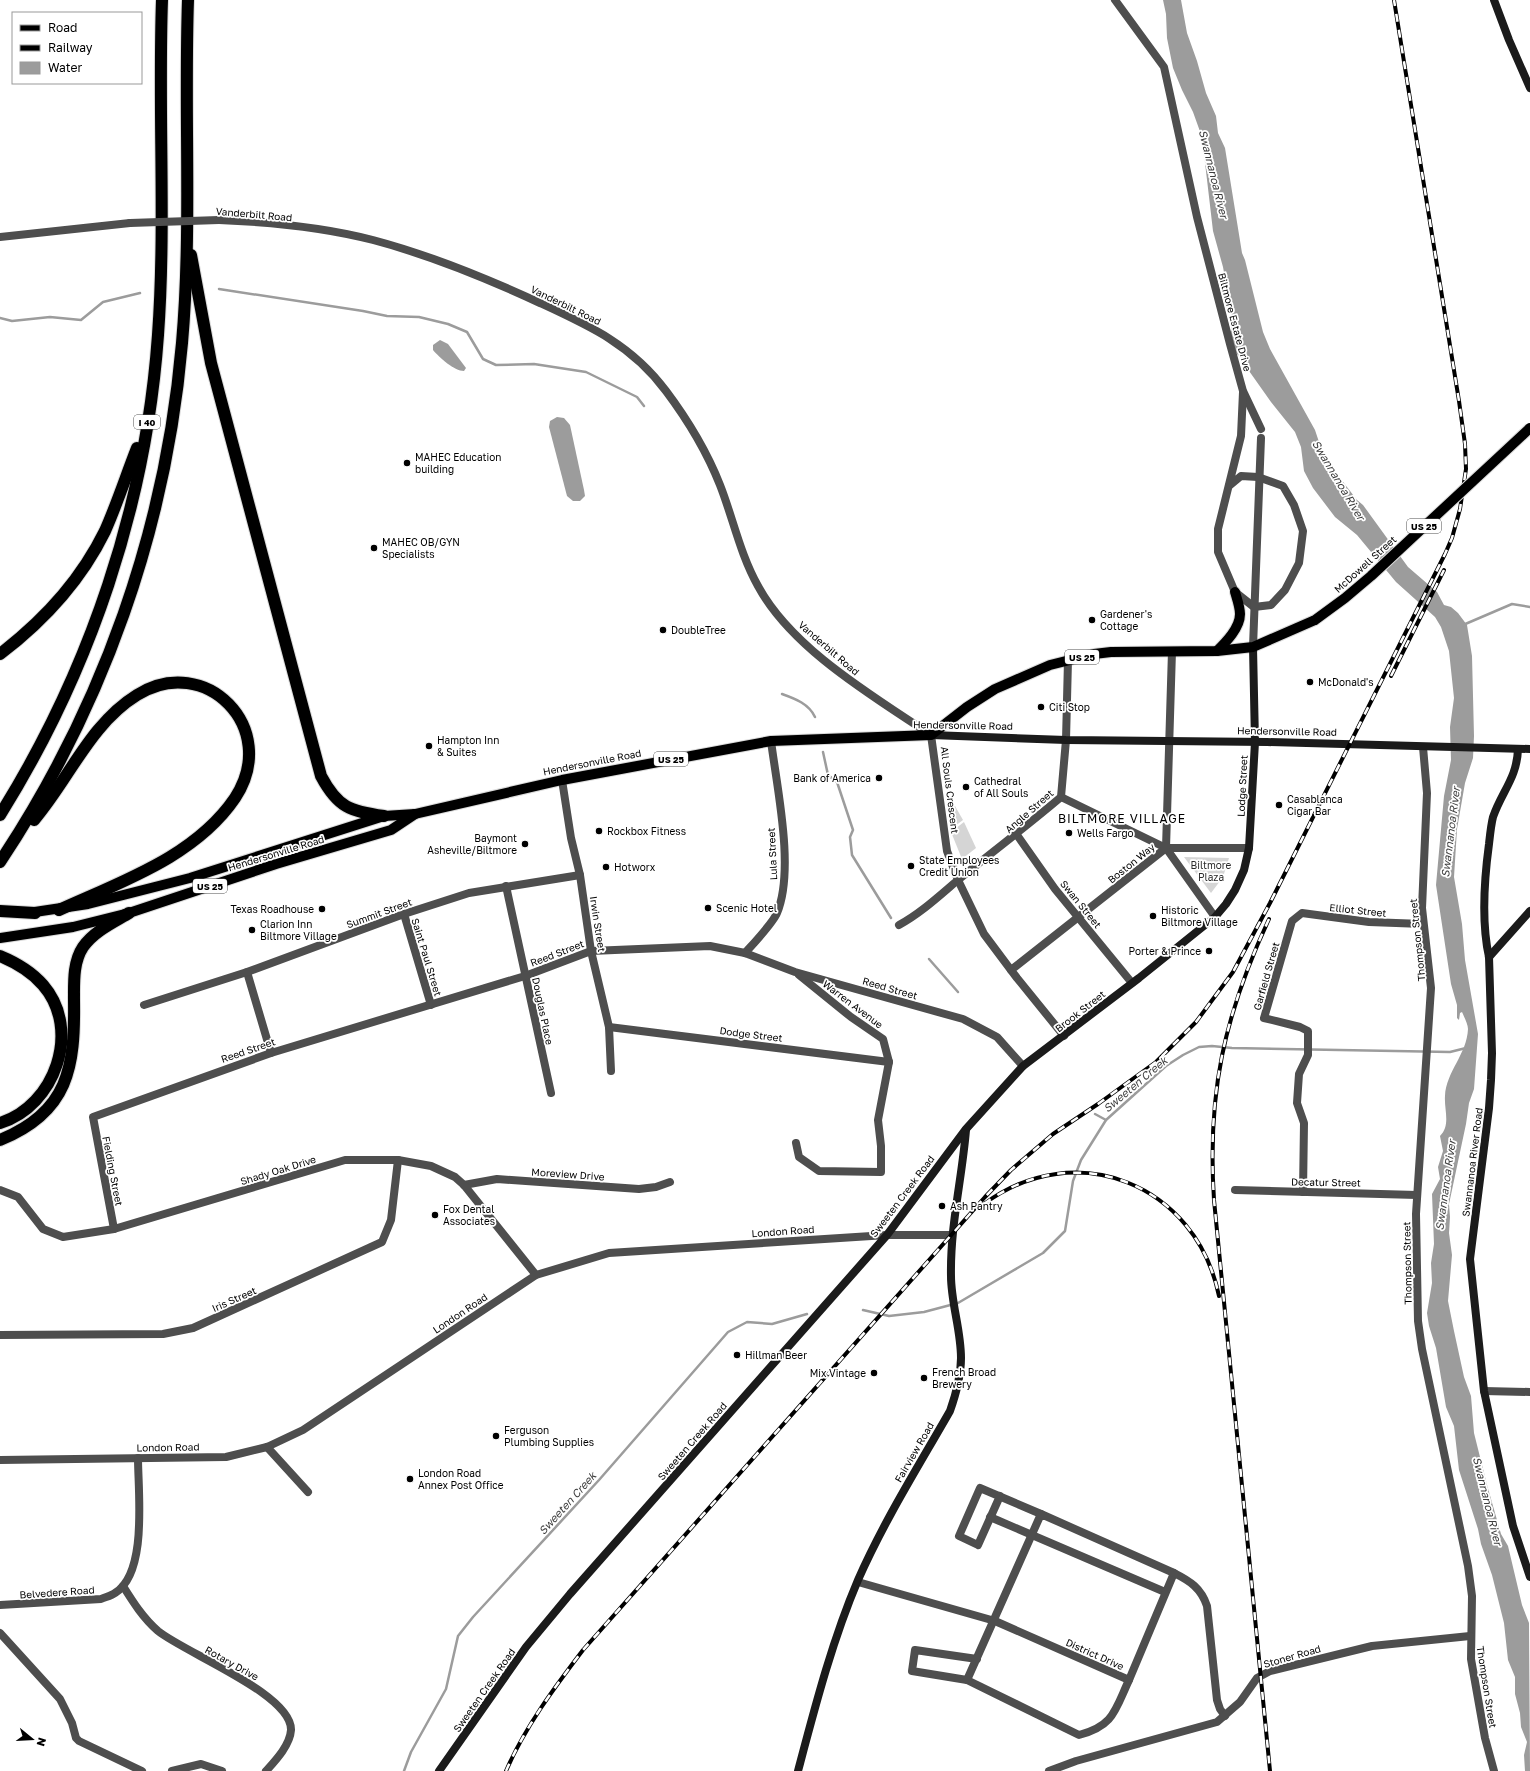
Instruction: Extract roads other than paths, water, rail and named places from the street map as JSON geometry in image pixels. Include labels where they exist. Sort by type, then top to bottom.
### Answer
[{"type":"highway","name":"I 40","points":[[0,815],[51,724],[88,639],[114,564],[126,523],[147,425],[157,344],[160,294],[162,0]]},
{"type":"highway","name":"I 40","points":[[0,862],[58,766],[96,687],[113,646],[142,562],[163,474],[178,386],[185,297],[188,0]]},
{"type":"highway","points":[[186,227],[211,363],[321,776],[328,789],[345,806],[357,812],[384,816]]},
{"type":"highway","points":[[0,654],[42,618],[70,585],[87,561],[113,513],[147,425]]},
{"type":"highway","points":[[12,844],[45,806],[102,724],[119,707],[138,694],[153,687],[175,683],[191,684],[218,694],[239,716],[247,733],[250,749],[249,765],[244,781],[224,812],[208,828],[154,866],[58,910]]},
{"type":"highway","points":[[0,911],[36,913]]},
{"type":"highway","points":[[0,1140],[31,1124],[52,1104],[62,1088],[68,1074],[74,1038],[74,984],[78,958],[83,947],[94,935],[129,913]]},
{"type":"highway","points":[[0,956],[15,962],[30,972],[44,986],[52,1000],[61,1030],[61,1047],[58,1065],[50,1082],[38,1098],[26,1110],[0,1123]]},
{"type":"main road","points":[[1494,0],[1509,40],[1530,88]]},
{"type":"main road","name":"McDowell Street","points":[[1253,647],[1315,620],[1363,583],[1530,428]]},
{"type":"main road","points":[[1217,651],[1229,639],[1238,622],[1240,615],[1236,592]]},
{"type":"main road","name":"All Souls Crescent","points":[[931,735],[995,689],[1031,672],[1068,660],[1111,652],[1217,651],[1253,647]]},
{"type":"main road","name":"Lodge Street","points":[[1215,917],[1235,890],[1244,870],[1249,848],[1254,742],[1253,647]]},
{"type":"main road","name":"Hendersonville Road","points":[[0,914],[36,913],[58,910],[117,897],[190,878],[384,816],[415,814],[562,780],[771,741],[931,735],[1066,740],[1254,742],[1530,750]]},
{"type":"main road","name":"Swannanoa River Road","points":[[1518,749],[1514,774],[1500,797],[1493,819],[1487,861],[1485,903],[1486,944],[1489,957],[1492,1053],[1491,1080],[1489,1108],[1470,1259],[1484,1391],[1513,1526],[1530,1577]]},
{"type":"main road","name":"Hendersonville Road","points":[[0,938],[72,927],[129,913],[268,867],[391,830],[415,814]]},
{"type":"main road","points":[[1489,957],[1530,911]]},
{"type":"main road","name":"Brook Street","points":[[966,1129],[1023,1066],[1064,1036],[1215,917]]},
{"type":"main road","name":"Sweeten Creek Road","points":[[439,1771],[526,1647],[570,1594],[886,1235],[966,1129]]},
{"type":"main road","name":"Fairview Road","points":[[798,1771],[834,1645],[858,1582],[897,1502],[950,1411],[959,1378],[961,1358],[951,1277],[952,1235],[966,1129]]},
{"type":"street","name":"Biltmore Estate Drive","points":[[1115,0],[1164,67],[1197,217],[1243,391],[1261,433],[1258,477],[1253,647]]},
{"type":"street","name":"Vanderbilt Road","points":[[0,237],[130,223],[219,220],[254,222],[326,231],[371,240],[446,264],[511,289],[597,330],[621,346],[653,375],[690,426],[720,485],[744,556],[757,586],[779,616],[819,656],[856,685],[931,735]]},
{"type":"street","points":[[1229,486],[1241,476],[1258,477],[1283,486],[1294,505],[1303,531],[1300,563],[1285,590],[1271,605],[1254,607],[1236,592],[1218,552],[1218,529],[1241,436],[1243,391]]},
{"type":"street","name":"Boston Way","points":[[1011,970],[1166,848],[1172,651]]},
{"type":"street","name":"Angle Street","points":[[899,925],[914,917],[1061,798],[1066,740],[1068,660]]},
{"type":"street","name":"All Souls Crescent","points":[[931,735],[947,851],[958,880],[984,934],[1064,1036]]},
{"type":"street","name":"Lula Street","points":[[745,953],[777,914],[786,877],[771,741]]},
{"type":"street","name":"Thompson Street","points":[[1423,748],[1423,769],[1427,793],[1422,888],[1424,924],[1430,966],[1431,988],[1417,1195],[1416,1230],[1419,1335],[1468,1566],[1472,1596],[1470,1636],[1472,1659],[1481,1714],[1494,1771]]},
{"type":"street","name":"Irwin Street","points":[[562,780],[571,838],[580,875],[591,951],[609,1027],[611,1072]]},
{"type":"street","points":[[1061,798],[1166,848],[1249,848]]},
{"type":"street","name":"Swan Street","points":[[1017,835],[1044,874],[1132,983]]},
{"type":"street","points":[[1166,848],[1215,917]]},
{"type":"street","name":"Summit Street","points":[[144,1004],[247,972],[404,914],[469,893],[580,875]]},
{"type":"street","name":"Douglas Place","points":[[506,886],[551,1093]]},
{"type":"street","name":"Elliot Street","points":[[1292,921],[1302,913],[1369,922],[1424,924]]},
{"type":"street","name":"Saint Paul Street","points":[[404,914],[431,1005]]},
{"type":"street","name":"Garfield Street","points":[[1292,921],[1264,1018],[1300,1027],[1308,1031],[1308,1055],[1299,1074],[1297,1103],[1304,1123],[1303,1192]]},
{"type":"street","name":"Reed Street","points":[[93,1117],[270,1053],[525,976],[591,951],[710,946],[745,953],[795,972],[963,1019],[997,1037],[1023,1066]]},
{"type":"street","points":[[247,972],[270,1053]]},
{"type":"street","name":"Warren Avenue","points":[[795,972],[883,1039],[889,1062],[878,1120],[881,1172],[819,1171],[799,1157],[796,1143]]},
{"type":"street","name":"Dodge Street","points":[[609,1027],[889,1062]]},
{"type":"street","name":"Fielding Street","points":[[93,1117],[114,1229]]},
{"type":"street","name":"Shady Oak Drive","points":[[0,1190],[18,1197],[44,1229],[52,1234],[63,1237],[114,1229],[345,1160],[398,1160],[431,1166],[455,1177],[464,1184],[536,1275]]},
{"type":"street","name":"Iris Street","points":[[0,1335],[163,1334],[193,1328],[382,1242],[391,1220],[398,1160]]},
{"type":"street","name":"Moreview Drive","points":[[464,1184],[497,1179],[639,1189],[656,1187],[670,1182]]},
{"type":"street","name":"Decatur Street","points":[[1235,1190],[1417,1195]]},
{"type":"street","name":"London Road","points":[[0,1460],[226,1457],[267,1448],[308,1427],[536,1275],[609,1253],[886,1235],[952,1235]]},
{"type":"street","points":[[1484,1391],[1530,1392]]},
{"type":"street","points":[[267,1448],[308,1492]]},
{"type":"street","name":"Belvedere Road","points":[[0,1605],[101,1599],[116,1593],[123,1586],[130,1575],[138,1549],[138,1458]]},
{"type":"street","points":[[1000,1496],[978,1545],[959,1536],[980,1488],[1000,1496],[1174,1573],[1194,1584],[1200,1590],[1207,1606],[1218,1700],[1220,1709],[1225,1716]]},
{"type":"street","points":[[967,1680],[1041,1514]]},
{"type":"street","points":[[990,1517],[1165,1592]]},
{"type":"street","name":"District Drive","points":[[858,1582],[994,1621],[1129,1680],[1174,1573]]},
{"type":"street","name":"Rotary Drive","points":[[123,1586],[145,1619],[159,1632],[260,1690],[277,1704],[287,1716],[291,1729],[288,1741],[266,1771]]},
{"type":"street","points":[[0,1633],[60,1699],[67,1711],[74,1733],[79,1741],[142,1771]]},
{"type":"street","name":"Stoner Road","points":[[1049,1771],[1076,1761],[1212,1724],[1225,1716],[1240,1702],[1257,1678],[1270,1671],[1366,1647],[1470,1636]]},
{"type":"street","points":[[977,1659],[914,1650],[912,1671],[967,1680],[1079,1735],[1096,1731],[1110,1720],[1129,1680]]},
{"type":"street","points":[[172,1771],[201,1764],[222,1771]]},
{"type":"water","name":"Swannanoa River","points":[[1163,0],[1181,0],[1187,33],[1206,93],[1216,116],[1218,133],[1225,148],[1242,253],[1263,332],[1270,349],[1315,430],[1323,454],[1330,465],[1357,500],[1363,505],[1408,567],[1437,592],[1444,605],[1451,607],[1458,613],[1467,625],[1472,656],[1474,736],[1473,758],[1465,783],[1457,829],[1454,877],[1462,924],[1465,960],[1478,1034],[1474,1089],[1469,1103],[1449,1204],[1449,1233],[1452,1255],[1448,1301],[1464,1377],[1471,1396],[1474,1433],[1487,1485],[1501,1534],[1508,1546],[1522,1605],[1529,1623],[1530,1771],[1525,1771],[1524,1755],[1527,1742],[1521,1727],[1520,1713],[1515,1694],[1515,1677],[1508,1660],[1504,1623],[1492,1575],[1459,1470],[1454,1426],[1446,1407],[1436,1348],[1429,1326],[1427,1313],[1432,1283],[1431,1263],[1434,1244],[1432,1194],[1440,1179],[1438,1167],[1443,1151],[1440,1136],[1446,1122],[1446,1087],[1464,1047],[1468,1029],[1462,1012],[1460,1013],[1459,1020],[1457,1018],[1457,1005],[1451,984],[1436,885],[1444,796],[1451,760],[1450,727],[1454,698],[1449,651],[1441,627],[1435,617],[1396,582],[1357,535],[1335,517],[1313,488],[1304,471],[1301,447],[1295,432],[1271,402],[1230,344],[1232,316],[1223,267],[1213,231],[1202,137],[1193,112],[1173,68],[1167,38],[1166,14]]},
{"type":"water","points":[[440,340],[448,344],[466,368],[464,371],[451,366],[433,350],[433,345]]},
{"type":"water","points":[[557,417],[564,418],[570,425],[585,496],[580,501],[573,501],[567,496],[549,427],[550,421]]},
{"type":"waterway","points":[[219,289],[387,316],[419,317],[448,324],[467,332],[483,359],[496,365],[534,364],[586,372],[637,397],[644,406]]},
{"type":"waterway","points":[[0,318],[12,321],[50,317],[81,320],[103,302],[140,293]]},
{"type":"waterway","points":[[1463,625],[1512,604],[1530,607]]},
{"type":"waterway","points":[[782,694],[806,705],[815,717]]},
{"type":"waterway","points":[[823,752],[828,775],[837,782],[853,830],[850,837],[852,855],[891,918]]},
{"type":"waterway","points":[[929,959],[958,992]]},
{"type":"waterway","name":"Sweeten Creek","points":[[863,1310],[889,1316],[924,1312],[958,1303],[1043,1253],[1065,1231],[1073,1181],[1081,1160],[1106,1120],[1166,1066],[1199,1047],[1212,1046],[1232,1048],[1450,1052],[1466,1048]]},
{"type":"waterway","points":[[1095,1114],[1106,1120]]},
{"type":"waterway","name":"Sweeten Creek","points":[[404,1771],[411,1752],[446,1689],[458,1636],[473,1617],[599,1480],[728,1332],[747,1322],[772,1324],[807,1314]]},
{"type":"railway","points":[[506,1771],[531,1723],[583,1650],[985,1197],[1011,1170],[1053,1134],[1156,1062],[1196,1022],[1233,972],[1270,903],[1445,554],[1452,538],[1460,509],[1466,469],[1465,444],[1394,0]]},
{"type":"railway","points":[[1391,676],[1444,570]]},
{"type":"railway","points":[[1269,919],[1240,989],[1222,1056],[1216,1090],[1213,1125],[1213,1161],[1214,1200],[1270,1771]]},
{"type":"railway","points":[[984,1204],[1020,1184],[1056,1174],[1093,1174],[1127,1182],[1159,1200],[1186,1225],[1206,1257],[1219,1296]]},
{"type":"place","name":"MAHEC Education building","points":[[407,463]]},
{"type":"place","name":"MAHEC OB/GYN Specialists","points":[[374,548]]},
{"type":"place","name":"Gardener's Cottage","points":[[1092,620]]},
{"type":"place","name":"DoubleTree","points":[[663,630]]},
{"type":"place","name":"McDonald's","points":[[1310,682]]},
{"type":"place","name":"Citi Stop","points":[[1041,707]]},
{"type":"place","name":"Hampton Inn & Suites","points":[[429,746]]},
{"type":"place","name":"Bank of America","points":[[879,778]]},
{"type":"place","name":"Cathedral of All Souls","points":[[966,787]]},
{"type":"place","name":"Casablanca Cigar Bar","points":[[1279,805]]},
{"type":"place","name":"Rockbox Fitness","points":[[599,831]]},
{"type":"place","name":"Wells Fargo","points":[[1069,833]]},
{"type":"place","name":"Baymont Asheville/Biltmore","points":[[525,844]]},
{"type":"place","name":"State Employees Credit Union","points":[[911,866]]},
{"type":"place","name":"Hotworx","points":[[606,867]]},
{"type":"place","name":"Scenic Hotel","points":[[708,908]]},
{"type":"place","name":"Texas Roadhouse","points":[[322,909]]},
{"type":"place","name":"Historic Biltmore Village","points":[[1153,916]]},
{"type":"place","name":"Clarion Inn Biltmore Village","points":[[252,930]]},
{"type":"place","name":"Porter & Prince","points":[[1209,951]]},
{"type":"place","name":"Ash Pantry","points":[[942,1206]]},
{"type":"place","name":"Fox Dental Associates","points":[[435,1215]]},
{"type":"place","name":"Hillman Beer","points":[[737,1355]]},
{"type":"place","name":"Mix Vintage","points":[[874,1373]]},
{"type":"place","name":"French Broad Brewery","points":[[924,1378]]},
{"type":"place","name":"Ferguson Plumbing Supplies","points":[[496,1436]]},
{"type":"place","name":"London Road Annex Post Office","points":[[410,1479]]},
{"type":"district","name":"BILTMORE VILLAGE","points":[[1122,818]]},
{"type":"park label","name":"Biltmore Plaza","points":[[1211,870]]}]
